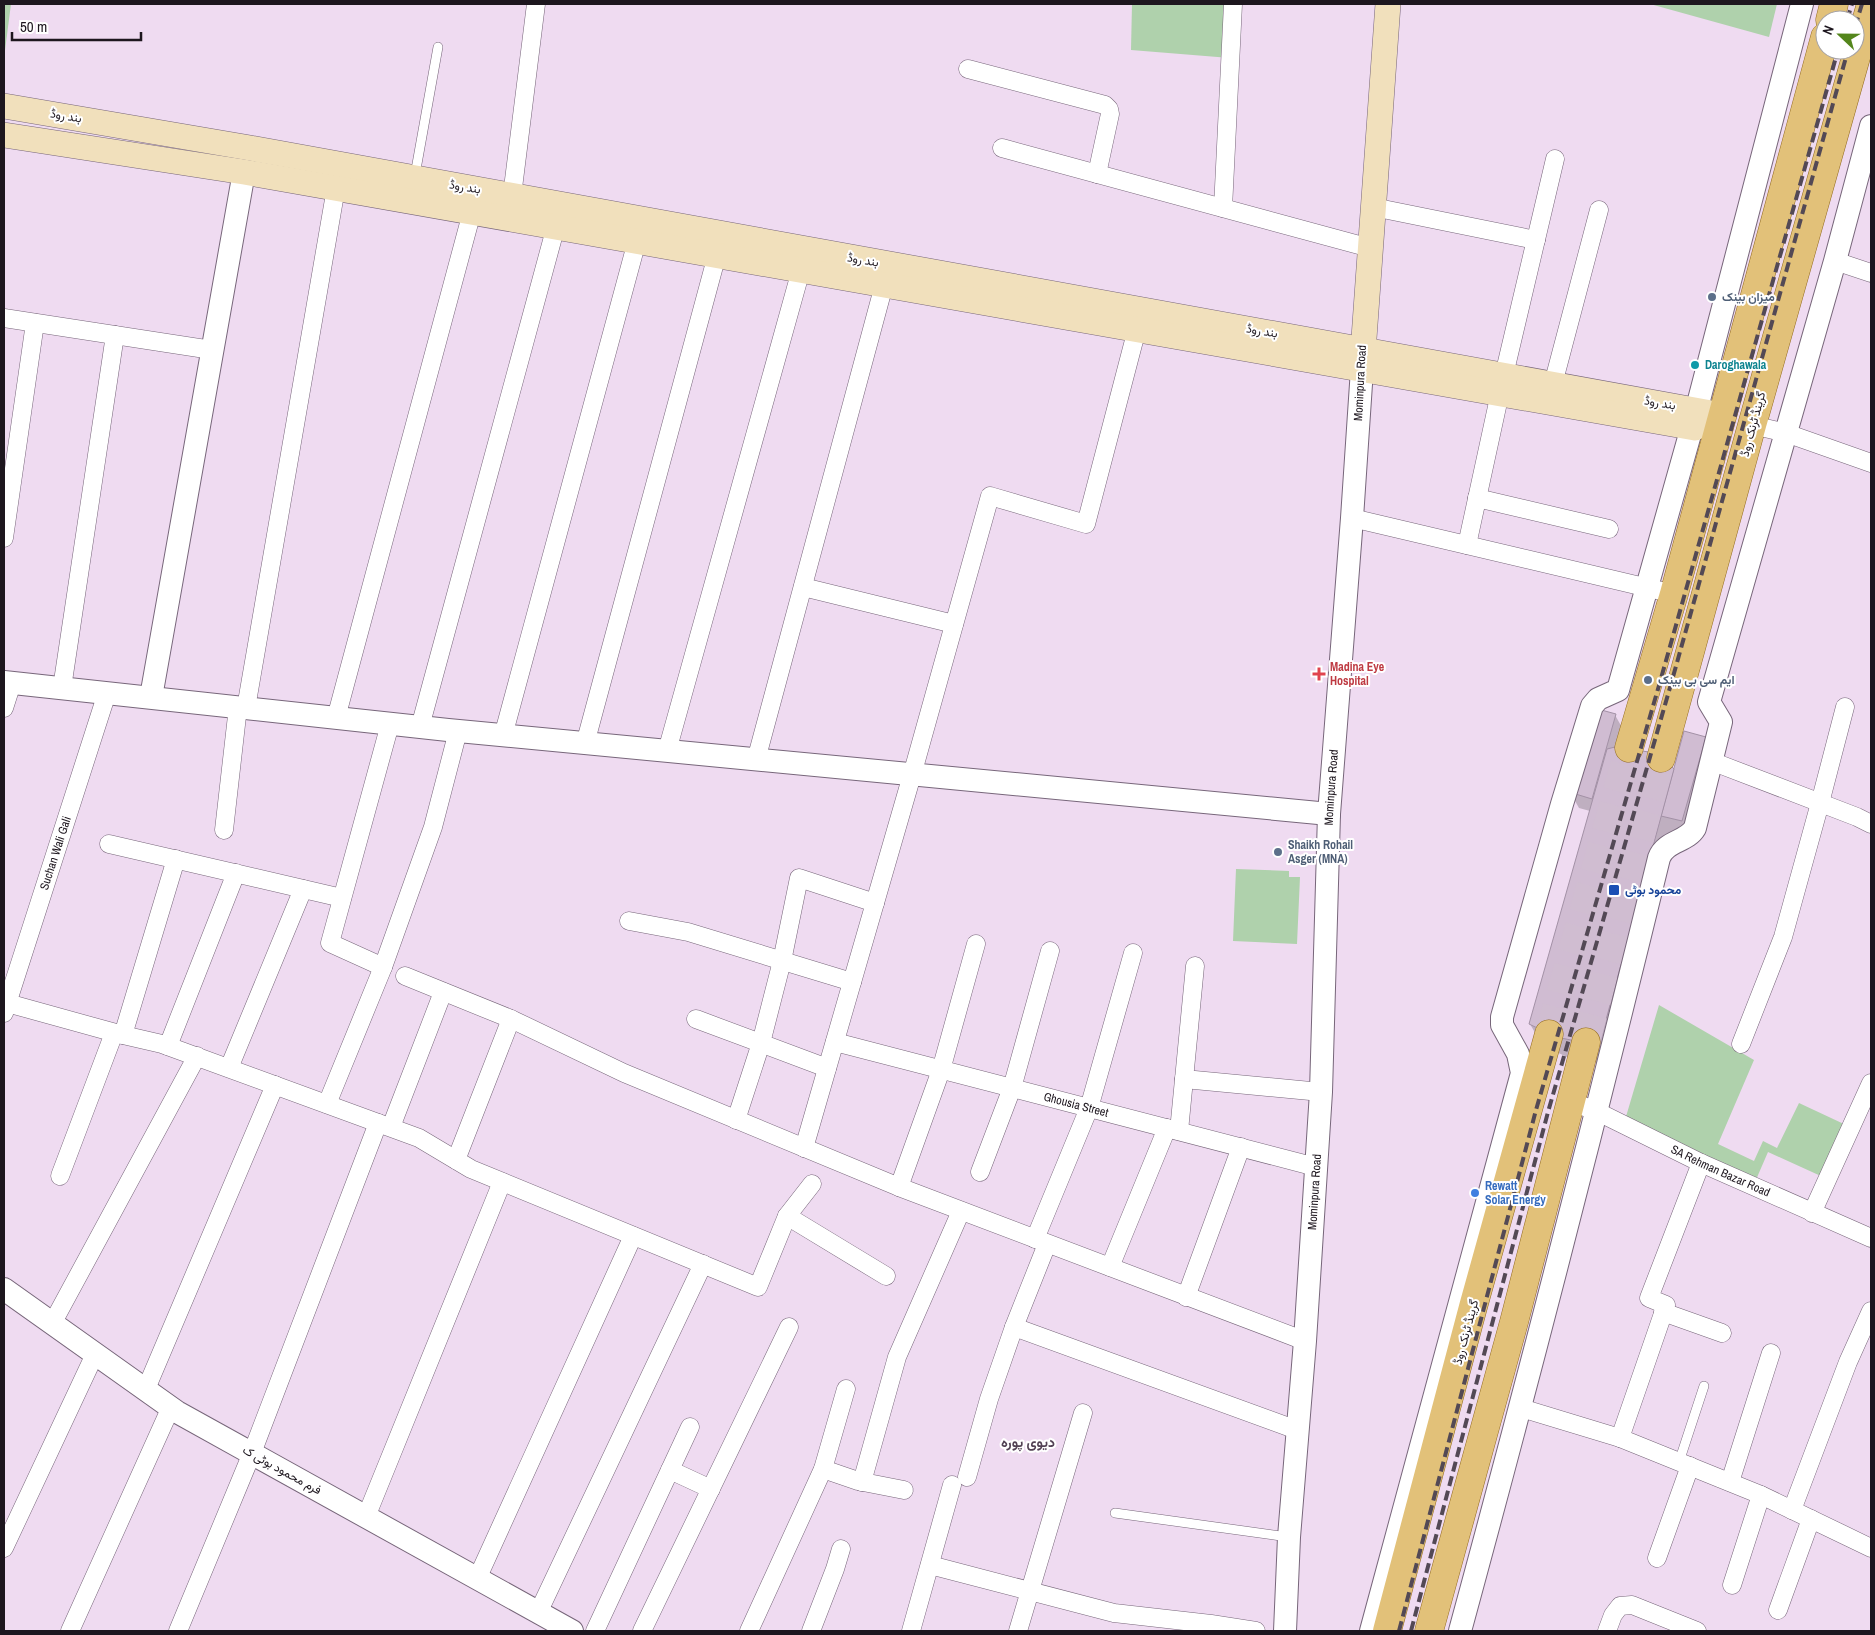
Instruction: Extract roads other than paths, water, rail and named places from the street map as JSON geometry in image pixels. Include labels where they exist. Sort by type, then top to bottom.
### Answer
[{"type":"main road","name":"Mominpura Road","points":[[1362,359],[1388,4]]},
{"type":"main road","name":"گرینڈ ٹرنک روڈ","points":[[1661,758],[1752,425],[1871,4]]},
{"type":"main road","points":[[1629,748],[1674,594],[1707,421],[1818,60]]},
{"type":"main road","name":"بند روڈ","points":[[4,106],[512,196],[1362,359],[1707,421]]},
{"type":"main road","name":"بند روڈ","points":[[4,136],[244,172],[1137,329],[1362,359]]},
{"type":"main road","name":"بند روڈ","points":[[1502,384],[1553,384],[1707,421]]},
{"type":"main road","name":"گرینڈ ٹرنک روڈ","points":[[1387,1631],[1473,1307],[1549,1034]]},
{"type":"main road","points":[[1429,1631],[1514,1322],[1586,1042]]},
{"type":"main road","points":[[1473,1307],[1514,1322]]},
{"type":"street","points":[[512,196],[536,4]]},
{"type":"street","points":[[1224,208],[1233,4]]},
{"type":"street","points":[[1371,1631],[1522,1073],[1518,1054],[1502,1025],[1502,1017],[1562,804],[1592,706],[1598,699],[1618,690],[1647,588],[1707,421],[1802,4]]},
{"type":"street","points":[[968,69],[1105,104],[1110,114],[1097,174]]},
{"type":"street","points":[[1460,1631],[1521,1408],[1598,1112],[1659,858],[1665,848],[1694,831],[1721,722],[1709,702],[1870,134]]},
{"type":"street","points":[[1002,148],[1370,248]]},
{"type":"street","points":[[1467,545],[1502,384],[1555,159]]},
{"type":"street","points":[[151,697],[244,172]]},
{"type":"street","points":[[224,830],[242,708],[336,188]]},
{"type":"street","points":[[1373,207],[1536,240]]},
{"type":"street","points":[[1553,384],[1600,210]]},
{"type":"street","points":[[336,718],[472,212]]},
{"type":"street","points":[[420,727],[556,226]]},
{"type":"street","points":[[503,736],[637,241]]},
{"type":"street","points":[[585,744],[716,255]]},
{"type":"street","points":[[1834,261],[1871,273]]},
{"type":"street","points":[[666,752],[801,270]]},
{"type":"street","points":[[756,760],[884,284]]},
{"type":"street","points":[[4,318],[212,350]]},
{"type":"street","points":[[4,538],[35,322]]},
{"type":"street","points":[[804,1148],[912,775],[990,496],[1086,524],[1137,329]]},
{"type":"street","points":[[62,688],[115,335]]},
{"type":"street","name":"Mominpura Road","points":[[1285,1631],[1289,1537],[1305,1341],[1320,1092],[1329,814],[1352,518],[1362,359]]},
{"type":"street","points":[[1752,425],[1786,433],[1871,463]]},
{"type":"street","points":[[1477,498],[1609,528]]},
{"type":"street","points":[[1352,518],[1674,594]]},
{"type":"street","points":[[803,587],[954,624]]},
{"type":"street","points":[[4,708],[8,682],[503,736],[1329,814]]},
{"type":"street","name":"Suchan Wali Gali","points":[[5,1008],[106,693]]},
{"type":"street","points":[[1741,1044],[1782,937],[1845,707]]},
{"type":"street","points":[[383,967],[330,943],[390,724]]},
{"type":"street","points":[[327,1104],[383,967],[434,827],[458,731]]},
{"type":"street","points":[[1711,761],[1871,824]]},
{"type":"street","points":[[109,844],[342,898]]},
{"type":"street","points":[[60,1176],[118,1034],[176,859]]},
{"type":"street","points":[[168,1046],[236,873]]},
{"type":"street","points":[[736,1120],[761,1043],[782,961],[799,878],[875,904]]},
{"type":"street","points":[[229,1068],[303,889]]},
{"type":"street","points":[[629,921],[688,932],[852,982]]},
{"type":"street","points":[[899,1187],[941,1070],[976,944]]},
{"type":"street","points":[[980,1172],[1012,1088],[1050,951]]},
{"type":"street","points":[[967,1477],[989,1398],[1014,1328],[1041,1241],[1089,1108],[1133,953]]},
{"type":"street","points":[[1110,1268],[1173,1129],[1184,1079],[1195,966]]},
{"type":"street","points":[[405,976],[511,1019],[624,1073],[899,1187],[1305,1341]]},
{"type":"street","points":[[178,1631],[384,1125],[443,992]]},
{"type":"street","points":[[5,1008],[168,1046],[384,1125],[419,1138],[471,1169],[758,1287],[787,1216],[812,1184]]},
{"type":"street","points":[[456,1160],[511,1019]]},
{"type":"street","points":[[696,1019],[827,1068]]},
{"type":"street","name":"Ghousia Street","points":[[835,1042],[1316,1166]]},
{"type":"street","points":[[52,1324],[197,1056]]},
{"type":"street","points":[[1184,1079],[1320,1092]]},
{"type":"street","points":[[1812,1213],[1871,1083]]},
{"type":"street","points":[[146,1389],[275,1085]]},
{"type":"street","name":"SA Rehman Bazar Road","points":[[1570,1101],[1598,1112],[1812,1213],[1871,1238]]},
{"type":"street","points":[[1186,1297],[1241,1147]]},
{"type":"street","points":[[1620,1438],[1666,1305],[1649,1298],[1701,1162]]},
{"type":"street","points":[[366,1517],[502,1182]]},
{"type":"street","points":[[862,1482],[898,1357],[961,1211]]},
{"type":"street","points":[[787,1216],[886,1276]]},
{"type":"street","points":[[477,1579],[633,1236]]},
{"type":"street","points":[[538,1613],[703,1264]]},
{"type":"street","name":"فرم محمود بوٹی ک","points":[[4,1289],[171,1407],[567,1630]]},
{"type":"street","points":[[1663,1312],[1722,1333]]},
{"type":"street","points":[[1792,1510],[1848,1362],[1871,1312]]},
{"type":"street","points":[[642,1631],[789,1327]]},
{"type":"street","points":[[1014,1328],[1297,1430]]},
{"type":"street","points":[[1730,1482],[1771,1353]]},
{"type":"street","points":[[4,1548],[95,1354]]},
{"type":"street","points":[[749,1631],[823,1469],[846,1389]]},
{"type":"street","points":[[70,1631],[171,1407]]},
{"type":"street","points":[[1521,1408],[1620,1438],[1761,1495],[1871,1548]]},
{"type":"street","points":[[1018,1631],[1083,1413]]},
{"type":"street","points":[[595,1631],[690,1427]]},
{"type":"street","points":[[1657,1558],[1685,1464]]},
{"type":"street","points":[[823,1469],[862,1482],[904,1490]]},
{"type":"street","points":[[670,1470],[711,1489]]},
{"type":"street","points":[[911,1631],[952,1486]]},
{"type":"street","points":[[1732,1585],[1761,1495]]},
{"type":"street","points":[[1778,1610],[1811,1519]]},
{"type":"street","points":[[810,1631],[841,1549]]},
{"type":"street","points":[[930,1565],[1114,1613],[1211,1627],[1256,1631]]},
{"type":"street","points":[[1607,1631],[1613,1615],[1620,1606],[1632,1605],[1698,1631]]},
{"type":"lane","points":[[414,178],[438,47]]},
{"type":"lane","points":[[1685,1464],[1704,1386]]},
{"type":"lane","points":[[1115,1513],[1289,1537]]},
{"type":"tunnel","points":[[1549,1034],[1629,748]]},
{"type":"tunnel","points":[[1586,1042],[1661,758]]},
{"type":"railway","points":[[1850,10],[1852,4]]},
{"type":"railway","points":[[1860,10],[1862,4]]},
{"type":"railway","points":[[1399,1631],[1536,1110],[1660,682],[1835,60]]},
{"type":"railway","points":[[1411,1631],[1548,1112],[1671,684],[1845,60]]},
{"type":"place","name":"میزان بینک","points":[[1712,297]]},
{"type":"place","name":"Daroghawala","points":[[1695,365]]},
{"type":"place","name":"Madina Eye Hospital","points":[[1319,674]]},
{"type":"place","name":"ایم سی بی بینک","points":[[1648,680]]},
{"type":"place","name":"Shaikh Rohail Asger (MNA)","points":[[1278,852]]},
{"type":"place","name":"محمود بوٹی","points":[[1614,890]]},
{"type":"place","name":"Rewatt Solar Energy","points":[[1475,1193]]},
{"type":"district","name":"دیوی پورہ","points":[[1028,1442]]}]
